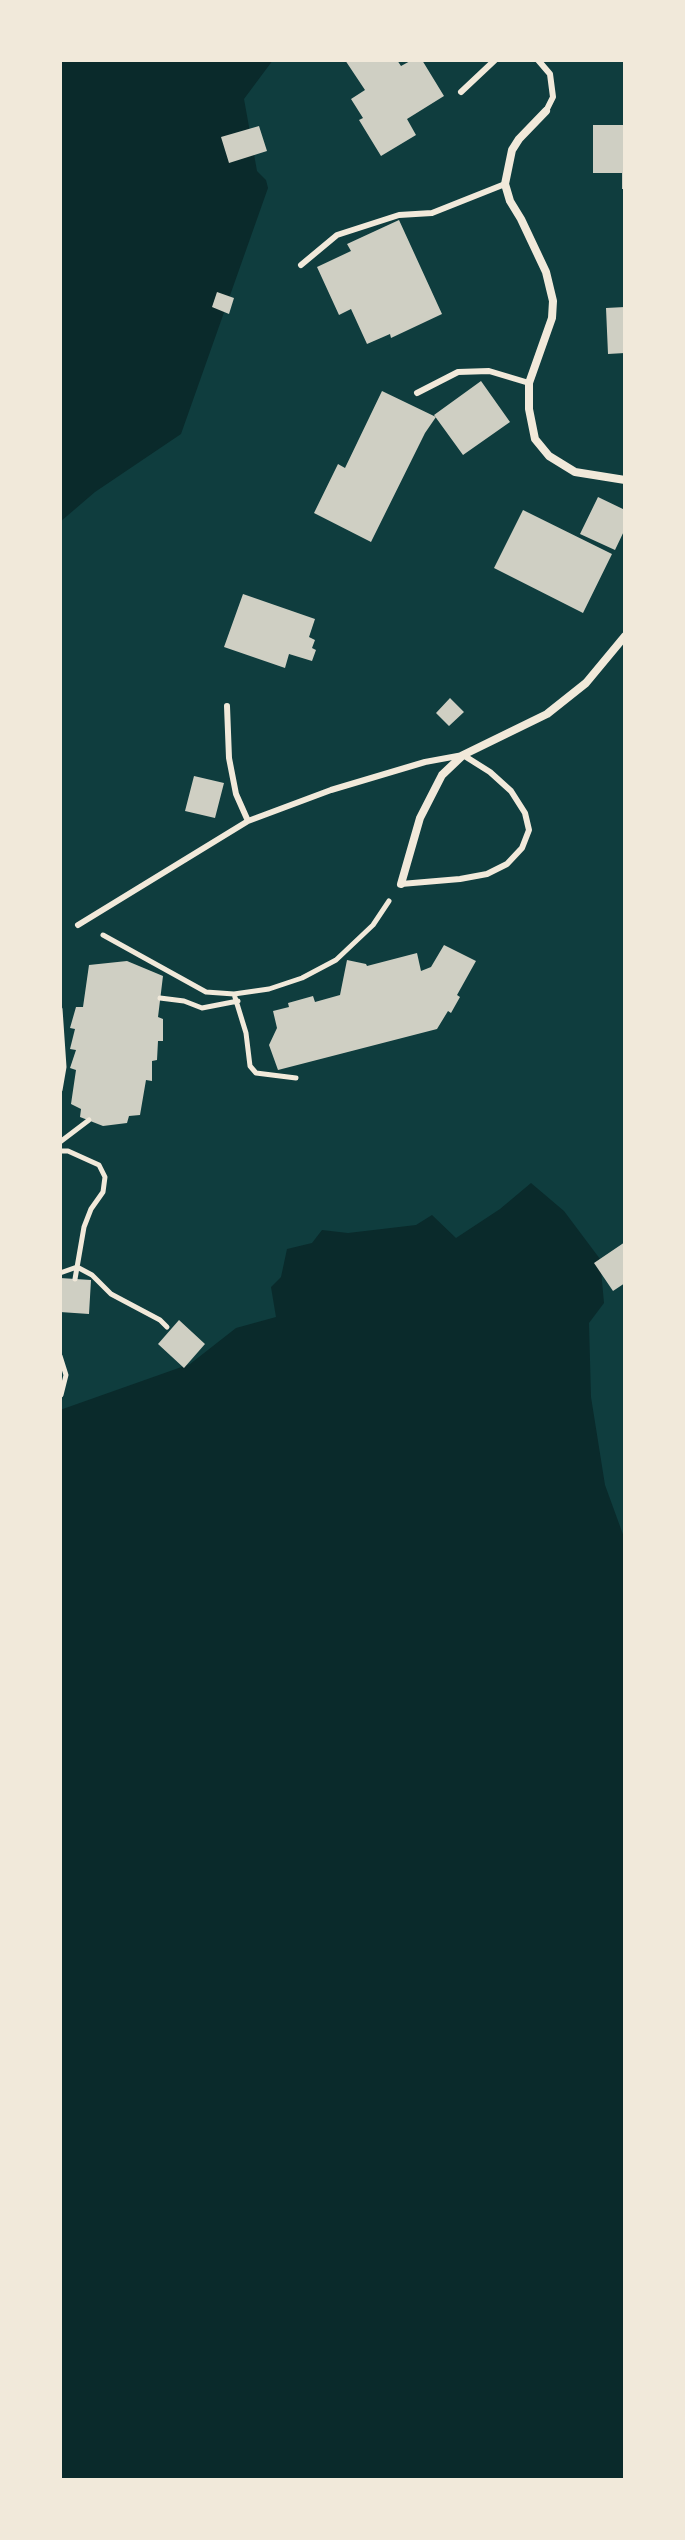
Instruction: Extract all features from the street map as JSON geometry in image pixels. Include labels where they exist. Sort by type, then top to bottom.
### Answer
[{"type":"street","points":[[546,111],[512,150],[505,184],[510,201],[546,272],[553,301],[552,318],[529,383],[529,409],[535,439],[549,456],[575,472],[625,480]]},
{"type":"street","points":[[401,884],[420,818],[442,775],[463,755],[547,714],[586,683],[625,636]]},
{"type":"lane","points":[[461,92],[495,60]]},
{"type":"lane","points":[[538,60],[550,74],[553,97],[546,111]]},
{"type":"lane","points":[[301,265],[337,235],[399,215],[432,213],[505,184]]},
{"type":"lane","points":[[417,393],[458,372],[489,371],[529,383]]},
{"type":"lane","points":[[227,706],[229,758],[236,794],[248,821]]},
{"type":"lane","points":[[80,924],[248,821],[331,790],[425,762],[463,755],[490,772],[511,791],[525,813],[529,830],[522,848],[507,864],[487,874],[401,884]]},
{"type":"path","points":[[80,924],[206,992],[234,994],[269,989],[302,978],[336,960],[373,925],[401,884]]},
{"type":"path","points":[[234,994],[246,1033],[250,1066],[256,1073],[296,1078]]},
{"type":"path","points":[[160,998],[184,1001],[202,1008],[238,1001]]},
{"type":"path","points":[[60,1009],[64,1067],[60,1090]]},
{"type":"path","points":[[60,1142],[89,1120]]},
{"type":"path","points":[[60,1128],[66,1135]]},
{"type":"path","points":[[60,1151],[68,1151],[99,1165],[105,1177],[103,1192],[91,1209],[84,1227],[75,1279]]},
{"type":"path","points":[[60,1273],[77,1267],[92,1275],[111,1294],[160,1320],[167,1327]]},
{"type":"path","points":[[60,1356],[66,1375],[61,1395]]},
{"type":"water","points":[[60,60],[273,60],[244,99],[257,171],[266,180],[268,188],[181,434],[95,492],[60,522]]},
{"type":"water","points":[[531,1183],[564,1211],[600,1259],[604,1303],[589,1323],[591,1397],[605,1485],[625,1540],[625,2480],[60,2480],[60,1410],[190,1364],[236,1328],[276,1317],[271,1287],[281,1277],[287,1249],[312,1243],[322,1230],[348,1233],[416,1225],[432,1215],[456,1238],[500,1209]]},
{"type":"building","points":[[345,60],[397,60],[401,66],[412,60],[422,60],[444,96],[407,119],[416,135],[381,156],[359,120],[363,118],[351,99],[365,90]]},
{"type":"building","points":[[593,125],[625,125],[625,189],[622,189],[622,173],[593,173]]},
{"type":"building","points":[[259,126],[267,151],[229,163],[221,137]]},
{"type":"building","points":[[399,220],[442,314],[391,338],[390,334],[367,344],[351,309],[339,315],[317,267],[351,251],[347,244]]},
{"type":"building","points":[[217,292],[234,298],[229,314],[212,307]]},
{"type":"building","points":[[625,307],[625,353],[608,354],[606,308]]},
{"type":"building","points":[[481,381],[510,422],[463,455],[434,415]]},
{"type":"building","points":[[382,391],[436,417],[371,542],[314,513],[338,464],[345,468]]},
{"type":"building","points":[[598,497],[625,510],[625,529],[615,550],[580,534]]},
{"type":"building","points":[[523,510],[612,554],[583,613],[494,568]]},
{"type":"building","points":[[243,594],[315,619],[309,637],[315,640],[312,648],[316,650],[312,661],[289,654],[285,668],[224,647]]},
{"type":"building","points":[[450,698],[464,712],[449,726],[436,713]]},
{"type":"building","points":[[194,776],[224,783],[215,818],[185,811]]},
{"type":"building","points":[[444,945],[476,961],[451,1013],[448,1011],[437,1029],[278,1070],[269,1045],[277,1028],[273,1011],[313,996],[315,1002],[340,995],[347,960],[367,966],[417,953],[421,971],[431,967]]},
{"type":"building","points":[[127,961],[163,976],[158,1017],[163,1019],[163,1041],[158,1041],[157,1060],[152,1061],[152,1081],[146,1080],[140,1115],[129,1116],[127,1123],[103,1126],[80,1117],[81,1109],[71,1104],[76,1070],[70,1068],[76,1050],[70,1049],[75,1029],[70,1028],[76,1007],[83,1007],[89,965]]},
{"type":"building","points":[[625,1242],[625,1283],[613,1291],[594,1263]]},
{"type":"building","points":[[60,1278],[91,1280],[89,1314],[60,1312]]},
{"type":"building","points":[[179,1320],[205,1344],[184,1368],[158,1344]]}]
